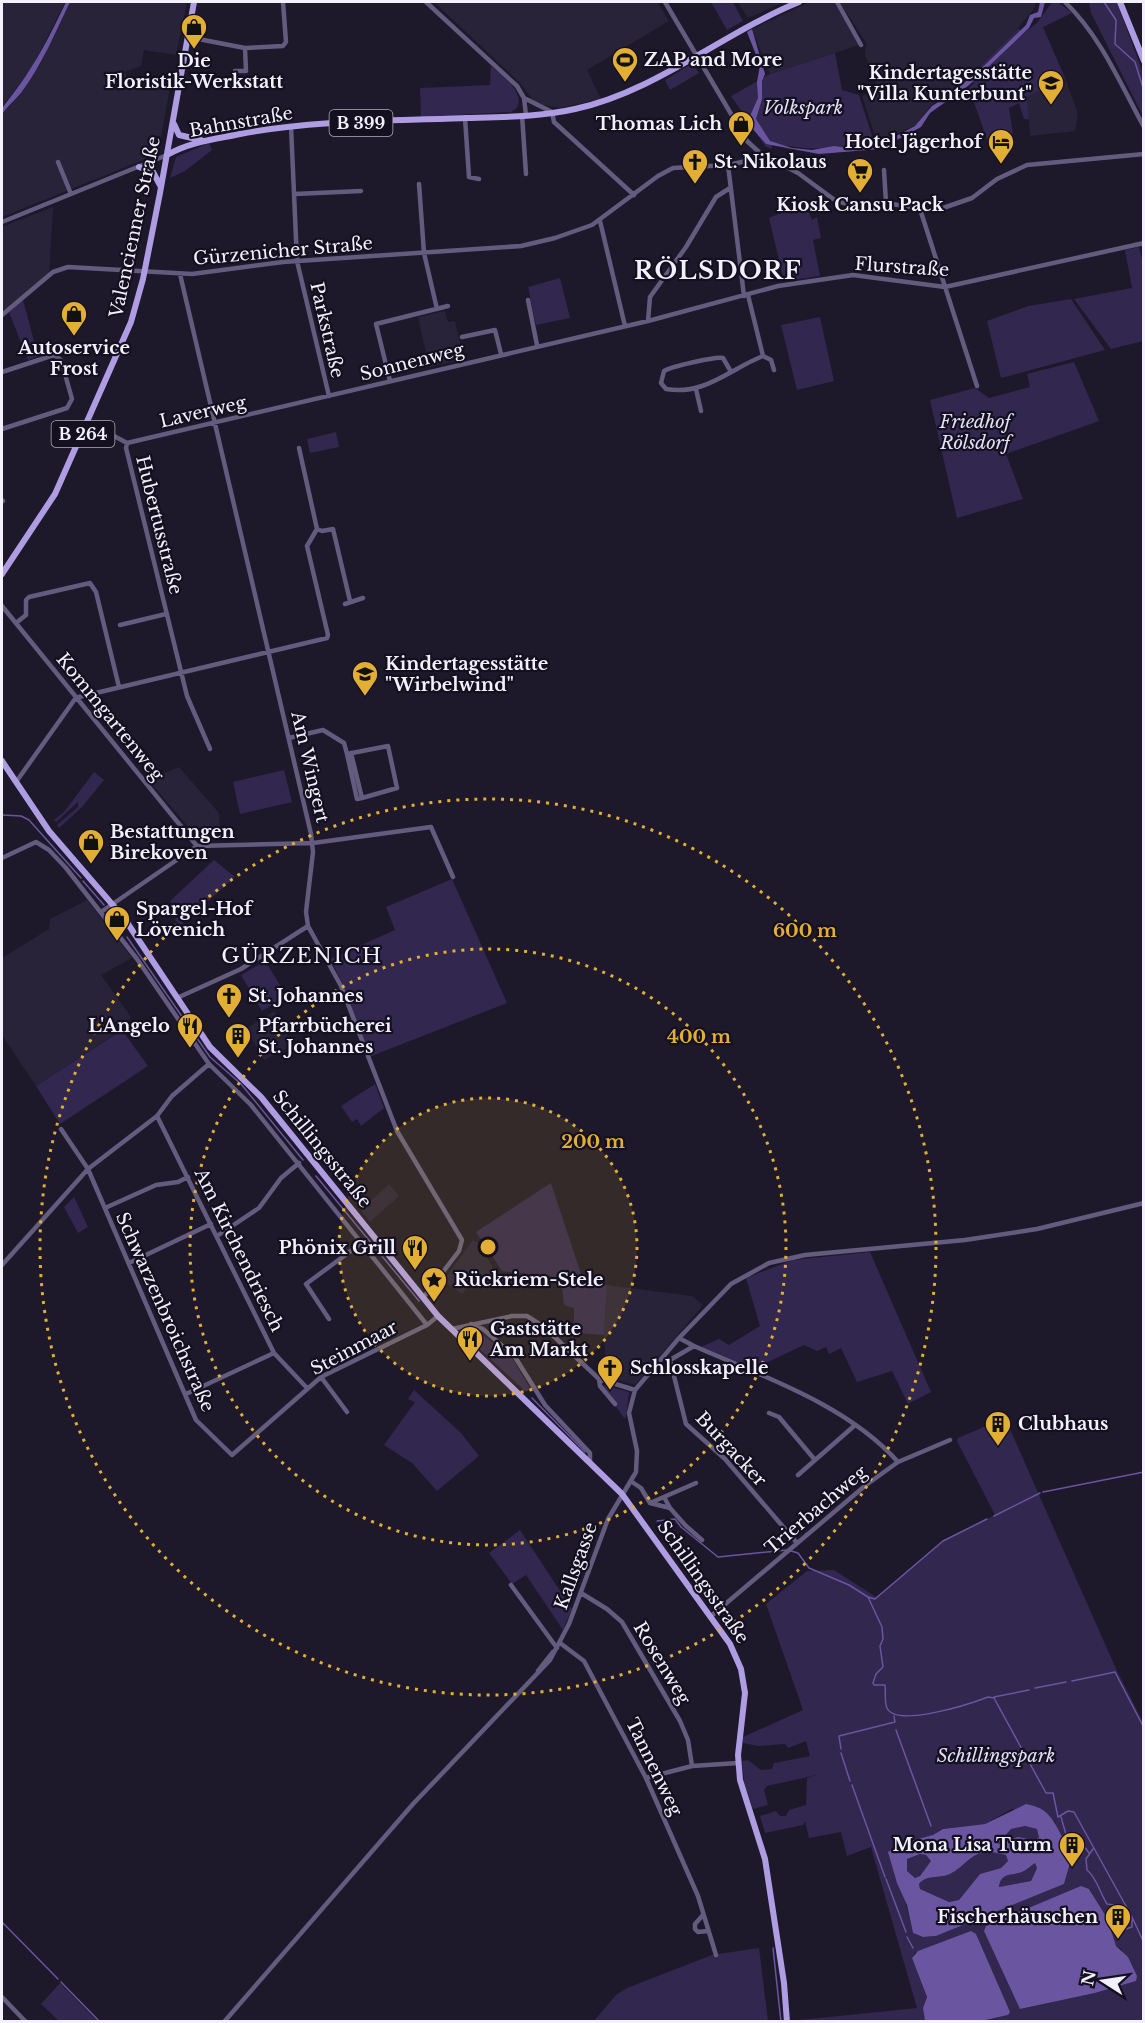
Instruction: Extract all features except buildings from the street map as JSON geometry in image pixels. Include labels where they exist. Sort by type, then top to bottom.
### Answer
[{"type":"main road","name":"Valencienner Straße","points":[[2,574],[54,494],[131,322],[145,270],[194,2]]},
{"type":"main road","name":"Bahnstraße","points":[[167,155],[207,140],[291,126],[524,115],[589,106],[625,95],[697,54],[799,2]]},
{"type":"main road","points":[[1120,2],[1143,61]]},
{"type":"main road","points":[[173,121],[179,135],[207,140]]},
{"type":"main road","points":[[139,167],[153,172],[161,187]]},
{"type":"main road","name":"Schillingsstraße","points":[[2,760],[58,843],[113,904],[210,1047],[260,1097],[438,1316],[622,1494],[730,1644],[742,1670],[745,1693],[738,1763],[742,1789],[765,1859],[784,1983],[787,2022]]},
{"type":"street","points":[[188,37],[245,48],[283,46],[286,42],[283,2]]},
{"type":"street","points":[[426,2],[517,86],[524,98],[526,174]]},
{"type":"street","points":[[665,2],[747,141],[760,153],[805,177],[836,201],[852,205],[886,203],[936,210],[963,201],[1007,174],[1027,165],[1143,154]]},
{"type":"street","points":[[837,2],[861,45]]},
{"type":"street","points":[[1065,2],[1084,20],[1101,45],[1143,127]]},
{"type":"street","points":[[235,71],[246,71],[245,48]]},
{"type":"street","points":[[524,98],[552,112],[554,122],[634,195]]},
{"type":"street","points":[[465,118],[469,177],[480,179]]},
{"type":"street","name":"Parkstraße","points":[[291,126],[297,261],[328,396]]},
{"type":"street","name":"Gürzenicher Straße","points":[[2,315],[60,268],[145,270],[180,274],[297,261],[521,246],[555,238],[600,221],[673,168],[728,165],[751,160],[760,153]]},
{"type":"street","name":"Bahnstraße","points":[[2,222],[167,155]]},
{"type":"street","points":[[58,162],[71,195]]},
{"type":"street","points":[[728,165],[746,296],[763,356],[771,360],[774,370]]},
{"type":"street","points":[[884,170],[886,203]]},
{"type":"street","points":[[419,184],[424,253],[437,309]]},
{"type":"street","points":[[648,321],[650,297],[686,247],[716,197],[730,188]]},
{"type":"street","points":[[295,194],[361,191]]},
{"type":"street","points":[[920,209],[977,386]]},
{"type":"street","points":[[600,221],[625,326]]},
{"type":"street","name":"Flurstraße","points":[[625,326],[807,281],[853,275],[945,287],[1143,243]]},
{"type":"street","name":"Am Wingert","points":[[180,274],[313,843],[306,912],[308,926],[341,986],[397,1131],[462,1240],[459,1251],[423,1298]]},
{"type":"street","points":[[528,300],[537,345]]},
{"type":"street","points":[[390,381],[376,324],[448,306]]},
{"type":"street","name":"Sonnenweg","points":[[328,396],[625,326]]},
{"type":"street","name":"Sonnenweg","points":[[462,337],[495,330],[501,354]]},
{"type":"street","points":[[2,372],[54,355],[61,360],[72,399],[67,408],[2,429]]},
{"type":"street","points":[[730,370],[726,361],[719,357],[664,371],[662,387],[674,390],[696,389],[716,381],[730,370],[763,356]]},
{"type":"street","points":[[696,389],[701,411]]},
{"type":"street","name":"Laverweg","points":[[127,443],[328,396]]},
{"type":"street","points":[[88,422],[127,443]]},
{"type":"street","name":"Hubertusstraße","points":[[127,443],[180,673],[189,703],[210,750]]},
{"type":"street","points":[[16,782],[75,699],[324,639],[328,636],[307,546],[317,529],[299,448]]},
{"type":"street","points":[[317,529],[322,531],[333,529],[350,601]]},
{"type":"street","points":[[16,623],[27,615],[26,600],[29,597],[90,583],[96,592],[119,687]]},
{"type":"street","points":[[345,604],[363,598]]},
{"type":"street","name":"Kommgartenweg","points":[[2,606],[75,699],[197,846]]},
{"type":"street","name":"Hubertusstraße","points":[[120,625],[166,614]]},
{"type":"street","points":[[289,738],[323,730],[344,744],[349,754],[357,799],[397,788],[385,744],[349,754]]},
{"type":"street","points":[[101,912],[197,846],[313,843],[431,827],[453,878]]},
{"type":"street","name":"Schillingsstraße","points":[[2,858],[30,843],[42,845],[66,868],[137,959],[209,1064],[239,1091],[428,1325]]},
{"type":"street","points":[[177,999],[246,966],[308,926]]},
{"type":"street","points":[[2,1265],[87,1169],[158,1116],[172,1096],[209,1064]]},
{"type":"street","name":"Am Kirchendriesch","points":[[158,1116],[274,1353],[307,1388]]},
{"type":"street","name":"Schwarzenbroichstraße","points":[[61,1129],[87,1169],[200,1425],[232,1455]]},
{"type":"street","points":[[217,1236],[259,1208],[281,1178],[298,1163]]},
{"type":"street","points":[[105,1208],[156,1185],[178,1182],[188,1177]]},
{"type":"street","points":[[632,1482],[638,1465],[629,1413],[635,1390],[722,1292],[752,1271],[787,1258],[965,1240],[1037,1229],[1143,1203]]},
{"type":"street","points":[[129,1263],[211,1224]]},
{"type":"street","points":[[329,1319],[306,1284],[363,1242]]},
{"type":"street","name":"Steinmaar","points":[[232,1455],[321,1377],[428,1325],[438,1316]]},
{"type":"street","points":[[451,1329],[512,1316],[527,1316],[544,1327],[599,1379],[635,1390]]},
{"type":"street","name":"Schillingsstraße","points":[[471,1324],[483,1329],[515,1356],[554,1415],[590,1453],[590,1462]]},
{"type":"street","points":[[679,1338],[814,1398],[854,1426],[898,1462]]},
{"type":"street","name":"Burgacker","points":[[694,1346],[670,1360],[686,1424],[725,1459],[797,1543]]},
{"type":"street","points":[[186,1394],[274,1353]]},
{"type":"street","points":[[321,1377],[347,1412]]},
{"type":"street","points":[[599,1379],[600,1386],[615,1404]]},
{"type":"street","points":[[525,1399],[536,1390]]},
{"type":"street","points":[[769,1413],[779,1417],[815,1460]]},
{"type":"street","points":[[798,1475],[854,1426]]},
{"type":"street","name":"Trierbachweg","points":[[710,1617],[898,1462],[950,1440]]},
{"type":"street","name":"Schillingsstraße","points":[[632,1482],[641,1488],[651,1505]]},
{"type":"street","name":"Kallsgasse","points":[[224,2022],[375,1845],[537,1673],[558,1645],[581,1593],[600,1539],[622,1494],[632,1482]]},
{"type":"street","name":"Schillingsstraße","points":[[651,1505],[696,1482]]},
{"type":"street","name":"Schillingsstraße","points":[[664,1497],[670,1508],[685,1525],[702,1539]]},
{"type":"street","name":"Schillingsstraße","points":[[651,1505],[670,1508]]},
{"type":"street","name":"Tannenweg","points":[[511,1585],[558,1645],[584,1661],[646,1778],[698,1896],[716,1955]]},
{"type":"street","name":"Rosenweg","points":[[581,1593],[607,1609],[622,1622],[680,1720],[688,1740],[692,1766]]},
{"type":"street","points":[[646,1778],[692,1766],[738,1763]]},
{"type":"street","name":"Tannenweg","points":[[703,1915],[695,1924],[695,1929],[698,1932],[708,1931]]},
{"type":"street","points":[[2,1997],[24,2021]]},
{"type":"shaded area","points":[[2,2],[65,2],[33,66],[2,107]]},
{"type":"shaded area","points":[[66,2],[70,2],[48,49],[21,93],[2,114],[2,108],[38,57]]},
{"type":"shaded area","points":[[70,2],[187,2],[176,55],[144,50],[141,66],[125,72],[131,88],[154,85],[170,87],[158,154],[2,217],[2,114],[20,95],[42,61]]},
{"type":"shaded area","points":[[434,2],[657,2],[669,21],[587,70],[601,99],[560,108],[535,103],[520,83]]},
{"type":"shaded area","points":[[738,2],[784,2],[748,18]]},
{"type":"shaded area","points":[[810,2],[834,2],[859,45],[770,74],[752,29]]},
{"type":"shaded area","points":[[840,2],[1035,2],[1035,7],[1014,33],[951,94],[932,104],[916,125],[884,140],[876,139],[862,96],[878,89],[865,55],[866,43]]},
{"type":"shaded area","points":[[1040,2],[1045,2],[1041,17],[1034,18],[1029,28],[968,86],[930,113],[921,127],[880,149],[819,154],[766,144],[751,127],[750,116],[758,98],[757,82],[760,65],[747,32],[752,29],[765,74],[762,81],[762,99],[756,119],[770,141],[792,148],[812,150],[834,146],[847,148],[879,145],[915,126],[932,106],[951,94],[986,64],[1026,25],[1030,15],[1038,12]]},
{"type":"shaded area","name":"Kindertagesstätte \"Villa Kunterbunt\"","points":[[1065,78],[1078,114],[1075,131],[1030,136],[1027,97]]},
{"type":"shaded area","points":[[53,207],[49,275],[2,312],[2,227]]},
{"type":"shaded area","points":[[445,311],[448,322],[455,321],[464,359],[429,367],[418,317]]},
{"type":"shaded area","points":[[179,767],[219,813],[221,839],[202,840],[195,835],[150,782],[156,776]]},
{"type":"shaded area","points":[[87,900],[132,958],[101,975],[131,1017],[121,1030],[36,1086],[2,1035],[2,958],[49,929],[50,919]]},
{"type":"shaded area","points":[[274,1011],[294,1045],[264,1060],[246,1029]]},
{"type":"shaded area","points":[[389,1184],[399,1196],[370,1222],[361,1210]]},
{"type":"shaded area","points":[[473,1240],[479,1243],[493,1268],[480,1288],[474,1278],[462,1294],[443,1281]]},
{"type":"shaded area","points":[[607,1285],[692,1296],[703,1305],[635,1385],[607,1377],[604,1335]]},
{"type":"shaded area","points":[[1026,1804],[1044,1811],[1050,1816],[1073,1853],[1064,1884],[936,1936],[923,1937],[913,1933],[907,1905],[897,1883],[888,1852],[900,1844],[933,1835],[943,1829],[985,1824]],"holes":[[[1025,1826],[1037,1829],[1039,1838],[1033,1840],[1018,1837],[998,1844],[1011,1829]],[[987,1851],[1006,1855],[1008,1861],[1001,1868],[980,1874],[959,1900],[949,1902],[920,1889],[919,1884],[922,1881],[950,1874]],[[920,1854],[926,1855],[931,1861],[920,1876],[915,1878],[907,1871],[907,1859]],[[1035,1863],[1037,1868],[1031,1881],[999,1887],[1000,1882],[1007,1875],[1025,1870]]]},
{"type":"shaded area","points":[[1081,1886],[1089,1889],[1107,1918],[1116,1946],[1128,1957],[1137,1976],[1136,1981],[1095,1993],[1020,2009],[984,1931],[986,1926]]},
{"type":"shaded area","points":[[971,1931],[976,1934],[1010,2012],[1008,2015],[981,2021],[925,2021],[923,2008],[927,1997],[912,1958],[918,1951]]},
{"type":"green space","points":[[711,2],[733,2],[743,21],[727,30]]},
{"type":"green space","points":[[1052,2],[1058,2],[1072,13],[1043,27],[1065,78],[1027,97],[1029,119],[1024,119],[1019,103],[1009,108],[1013,134],[988,142],[969,88],[974,83],[968,78],[1019,28],[1023,34],[1037,23]]},
{"type":"green space","points":[[1089,2],[1117,2],[1143,73],[1143,116],[1091,13]]},
{"type":"green space","name":"Volkspark","points":[[835,53],[842,90],[859,95],[875,145],[811,148],[773,143],[771,149],[765,146],[731,96],[770,74]]},
{"type":"green space","points":[[693,63],[699,73],[670,90],[665,80]]},
{"type":"green space","points":[[491,66],[515,90],[519,102],[517,108],[511,112],[421,117],[420,88],[490,85]]},
{"type":"green space","points":[[209,143],[212,150],[185,171],[170,178],[176,157]]},
{"type":"green space","points":[[805,202],[812,220],[817,217],[821,238],[813,240],[820,276],[784,281],[769,218]]},
{"type":"green space","points":[[1139,247],[1144,268],[1143,341],[1111,349],[1074,299],[1132,288],[1125,250]]},
{"type":"green space","points":[[560,278],[570,318],[536,325],[528,287]]},
{"type":"green space","points":[[1071,299],[1105,350],[1001,378],[987,321],[1028,306]]},
{"type":"green space","points":[[23,300],[38,356],[28,360],[9,312]]},
{"type":"green space","points":[[820,317],[834,381],[797,390],[781,325]]},
{"type":"green space","name":"Friedhof Rölsdorf","points":[[1074,362],[1099,421],[1006,454],[1023,499],[957,518],[930,400],[975,388],[989,398],[1030,387],[1027,374]]},
{"type":"green space","points":[[336,432],[339,447],[310,453],[307,439]]},
{"type":"green space","points":[[284,770],[292,802],[240,814],[233,782]]},
{"type":"green space","points":[[94,772],[104,780],[82,807],[59,828],[57,825],[78,807],[78,802],[56,822],[54,820],[64,812]]},
{"type":"green space","points":[[214,860],[235,877],[181,925],[175,920],[185,907],[180,903],[176,908],[170,901]]},
{"type":"green space","points":[[452,879],[507,1003],[369,1057],[342,982],[330,959],[395,930],[386,907]]},
{"type":"green space","points":[[265,961],[287,996],[262,1011],[241,975]]},
{"type":"green space","points":[[122,1030],[148,1066],[60,1124],[36,1086]]},
{"type":"green space","points":[[375,1084],[384,1108],[361,1126],[357,1119],[352,1122],[341,1106]]},
{"type":"green space","points":[[551,1183],[583,1280],[502,1271],[476,1232]]},
{"type":"green space","points":[[74,1197],[88,1227],[78,1233],[64,1207]]},
{"type":"green space","points":[[870,1252],[931,1392],[908,1404],[892,1371],[857,1382],[841,1348],[829,1354],[826,1347],[817,1351],[804,1345],[753,1369],[701,1347],[719,1339],[729,1345],[760,1326],[746,1278],[793,1260]]},
{"type":"green space","points":[[561,1279],[607,1285],[604,1335],[574,1333],[574,1308],[564,1305]]},
{"type":"green space","points":[[473,1327],[512,1358],[530,1388],[526,1392],[459,1330]]},
{"type":"green space","points":[[604,1385],[629,1392],[626,1417],[624,1418],[602,1387]]},
{"type":"green space","points":[[414,1390],[461,1433],[479,1456],[437,1491],[412,1463],[384,1445],[415,1402],[408,1399]]},
{"type":"green space","name":"Schillingspark","points":[[1005,1418],[1117,1671],[1143,1722],[1143,2021],[981,2021],[1008,2015],[976,1934],[915,1953],[912,1958],[927,1997],[923,2008],[925,2021],[790,2021],[917,2008],[871,1847],[847,1856],[841,1832],[809,1838],[805,1821],[803,1825],[765,1833],[760,1816],[776,1811],[780,1816],[786,1816],[789,1810],[806,1805],[807,1778],[817,1775],[767,1786],[764,1790],[768,1805],[753,1809],[744,1782],[742,1761],[748,1760],[761,1770],[772,1769],[774,1763],[810,1756],[806,1741],[788,1748],[785,1744],[758,1746],[743,1743],[743,1737],[803,1710],[766,1604],[807,1571],[834,1570],[876,1597],[942,1541],[995,1515],[957,1441],[958,1438]],"holes":[[[1012,1809],[1055,1821],[1057,1832],[1073,1853],[1064,1884],[936,1936],[923,1937],[913,1933],[904,1896],[900,1844],[932,1836],[943,1829],[985,1824]],[[1090,1889],[1107,1919],[1114,1943],[1121,1949],[1136,1981],[1095,1993],[1020,2009]]]},
{"type":"green space","points":[[520,1530],[572,1609],[563,1630],[526,1575],[512,1584],[489,1553]]},
{"type":"green space","points":[[1025,1826],[1037,1829],[1039,1838],[1033,1840],[1015,1838],[997,1844],[1011,1829]]},
{"type":"green space","points":[[987,1851],[1006,1855],[1008,1861],[1001,1868],[980,1874],[959,1900],[949,1902],[920,1889],[919,1884],[922,1881],[950,1874],[976,1855]]},
{"type":"green space","points":[[920,1854],[926,1855],[931,1861],[920,1876],[915,1878],[907,1871],[907,1859]]},
{"type":"green space","points":[[1035,1863],[1037,1868],[1031,1881],[999,1887],[1002,1879],[1007,1875],[1022,1872]]},
{"type":"green space","points":[[759,1948],[768,2021],[593,2022],[616,1995],[627,1988],[712,1955]]},
{"type":"green space","points":[[60,1983],[97,2021],[59,2021],[41,2004]]},
{"type":"waterway","points":[[1104,2],[1116,20],[1115,44],[1135,62],[1144,91]]},
{"type":"waterway","points":[[2,815],[21,816],[29,820],[81,878]]},
{"type":"waterway","points":[[83,881],[104,905]]},
{"type":"waterway","points":[[110,912],[115,921]]},
{"type":"waterway","points":[[127,937],[210,1057],[241,1084],[303,1160]]},
{"type":"waterway","points":[[316,1176],[419,1301]]},
{"type":"waterway","points":[[532,1398],[585,1452]]},
{"type":"waterway","points":[[1043,1492],[1144,1472]]},
{"type":"waterway","points":[[994,1516],[1040,1493]]},
{"type":"waterway","points":[[657,1521],[675,1519],[681,1527],[718,1557],[787,1550]]},
{"type":"waterway","points":[[868,1597],[875,1599],[943,1541],[987,1519]]},
{"type":"waterway","points":[[791,1551],[798,1553],[809,1568],[849,1585],[868,1597],[882,1627],[883,1639],[880,1646],[883,1667],[876,1674],[873,1683],[874,1685],[885,1685],[886,1706],[893,1714],[904,1716],[934,1713],[988,1697],[994,1698],[1046,1793],[1053,1793],[1058,1817],[1068,1811],[1074,1812],[1144,1943]]},
{"type":"waterway","points":[[1072,1681],[1115,1672],[1144,1728]]},
{"type":"waterway","points":[[1035,1688],[1066,1682]]},
{"type":"waterway","points":[[994,1697],[1029,1690]]},
{"type":"waterway","points":[[841,1749],[839,1736],[895,1722],[894,1716]]},
{"type":"waterway","points":[[896,1730],[931,1826]]},
{"type":"waterway","points":[[841,1753],[850,1781]]},
{"type":"waterway","points":[[852,1785],[885,1877]]},
{"type":"waterway","points":[[1061,1817],[1067,1838],[1084,1846],[1089,1853]]},
{"type":"waterway","points":[[1093,1849],[1086,1859],[1087,1870],[1096,1881],[1107,1904],[1114,1905],[1115,1916],[1120,1925],[1126,1929],[1132,1927],[1132,1918]]},
{"type":"waterway","points":[[886,1879],[906,1932]]},
{"type":"waterway","points":[[2,1922],[58,1979]]},
{"type":"waterway","points":[[907,1937],[913,1948]]},
{"type":"waterway","points":[[773,1948],[781,2022]]},
{"type":"waterway","points":[[61,1982],[100,2022]]},
{"type":"place","name":"Die Floristik-Werkstatt","points":[[194,50]]},
{"type":"place","name":"ZAP and More","points":[[625,83]]},
{"type":"place","name":"Kindertagesstätte \"Villa Kunterbunt\"","points":[[1051,106]]},
{"type":"place","name":"Thomas Lich","points":[[741,147]]},
{"type":"place","name":"Hotel Jägerhof","points":[[1001,165]]},
{"type":"place","name":"St. Nikolaus","points":[[695,185]]},
{"type":"place","name":"Kiosk Cansu Pack","points":[[860,194]]},
{"type":"place","name":"Autoservice Frost","points":[[74,337]]},
{"type":"place","name":"Kindertagesstätte \"Wirbelwind\"","points":[[365,697]]},
{"type":"place","name":"Bestattungen Birekoven","points":[[91,865]]},
{"type":"place","name":"Spargel-Hof Lövenich","points":[[117,942]]},
{"type":"place","name":"St. Johannes","points":[[229,1019]]},
{"type":"place","name":"L'Angelo","points":[[190,1049]]},
{"type":"place","name":"Pfarrbücherei St. Johannes","points":[[238,1059]]},
{"type":"place","name":"Phönix Grill","points":[[415,1271]]},
{"type":"place","name":"Rückriem-Stele","points":[[434,1303]]},
{"type":"place","name":"Gaststätte Am Markt","points":[[470,1362]]},
{"type":"place","name":"Schlosskapelle","points":[[610,1391]]},
{"type":"place","name":"Clubhaus","points":[[998,1447]]},
{"type":"place","name":"Mona Lisa Turm","points":[[1072,1868]]},
{"type":"place","name":"Fischerhäuschen","points":[[1118,1940]]},
{"type":"district","name":"RÖLSDORF","points":[[718,271]]},
{"type":"district","name":"GÜRZENICH","points":[[302,956]]}]
